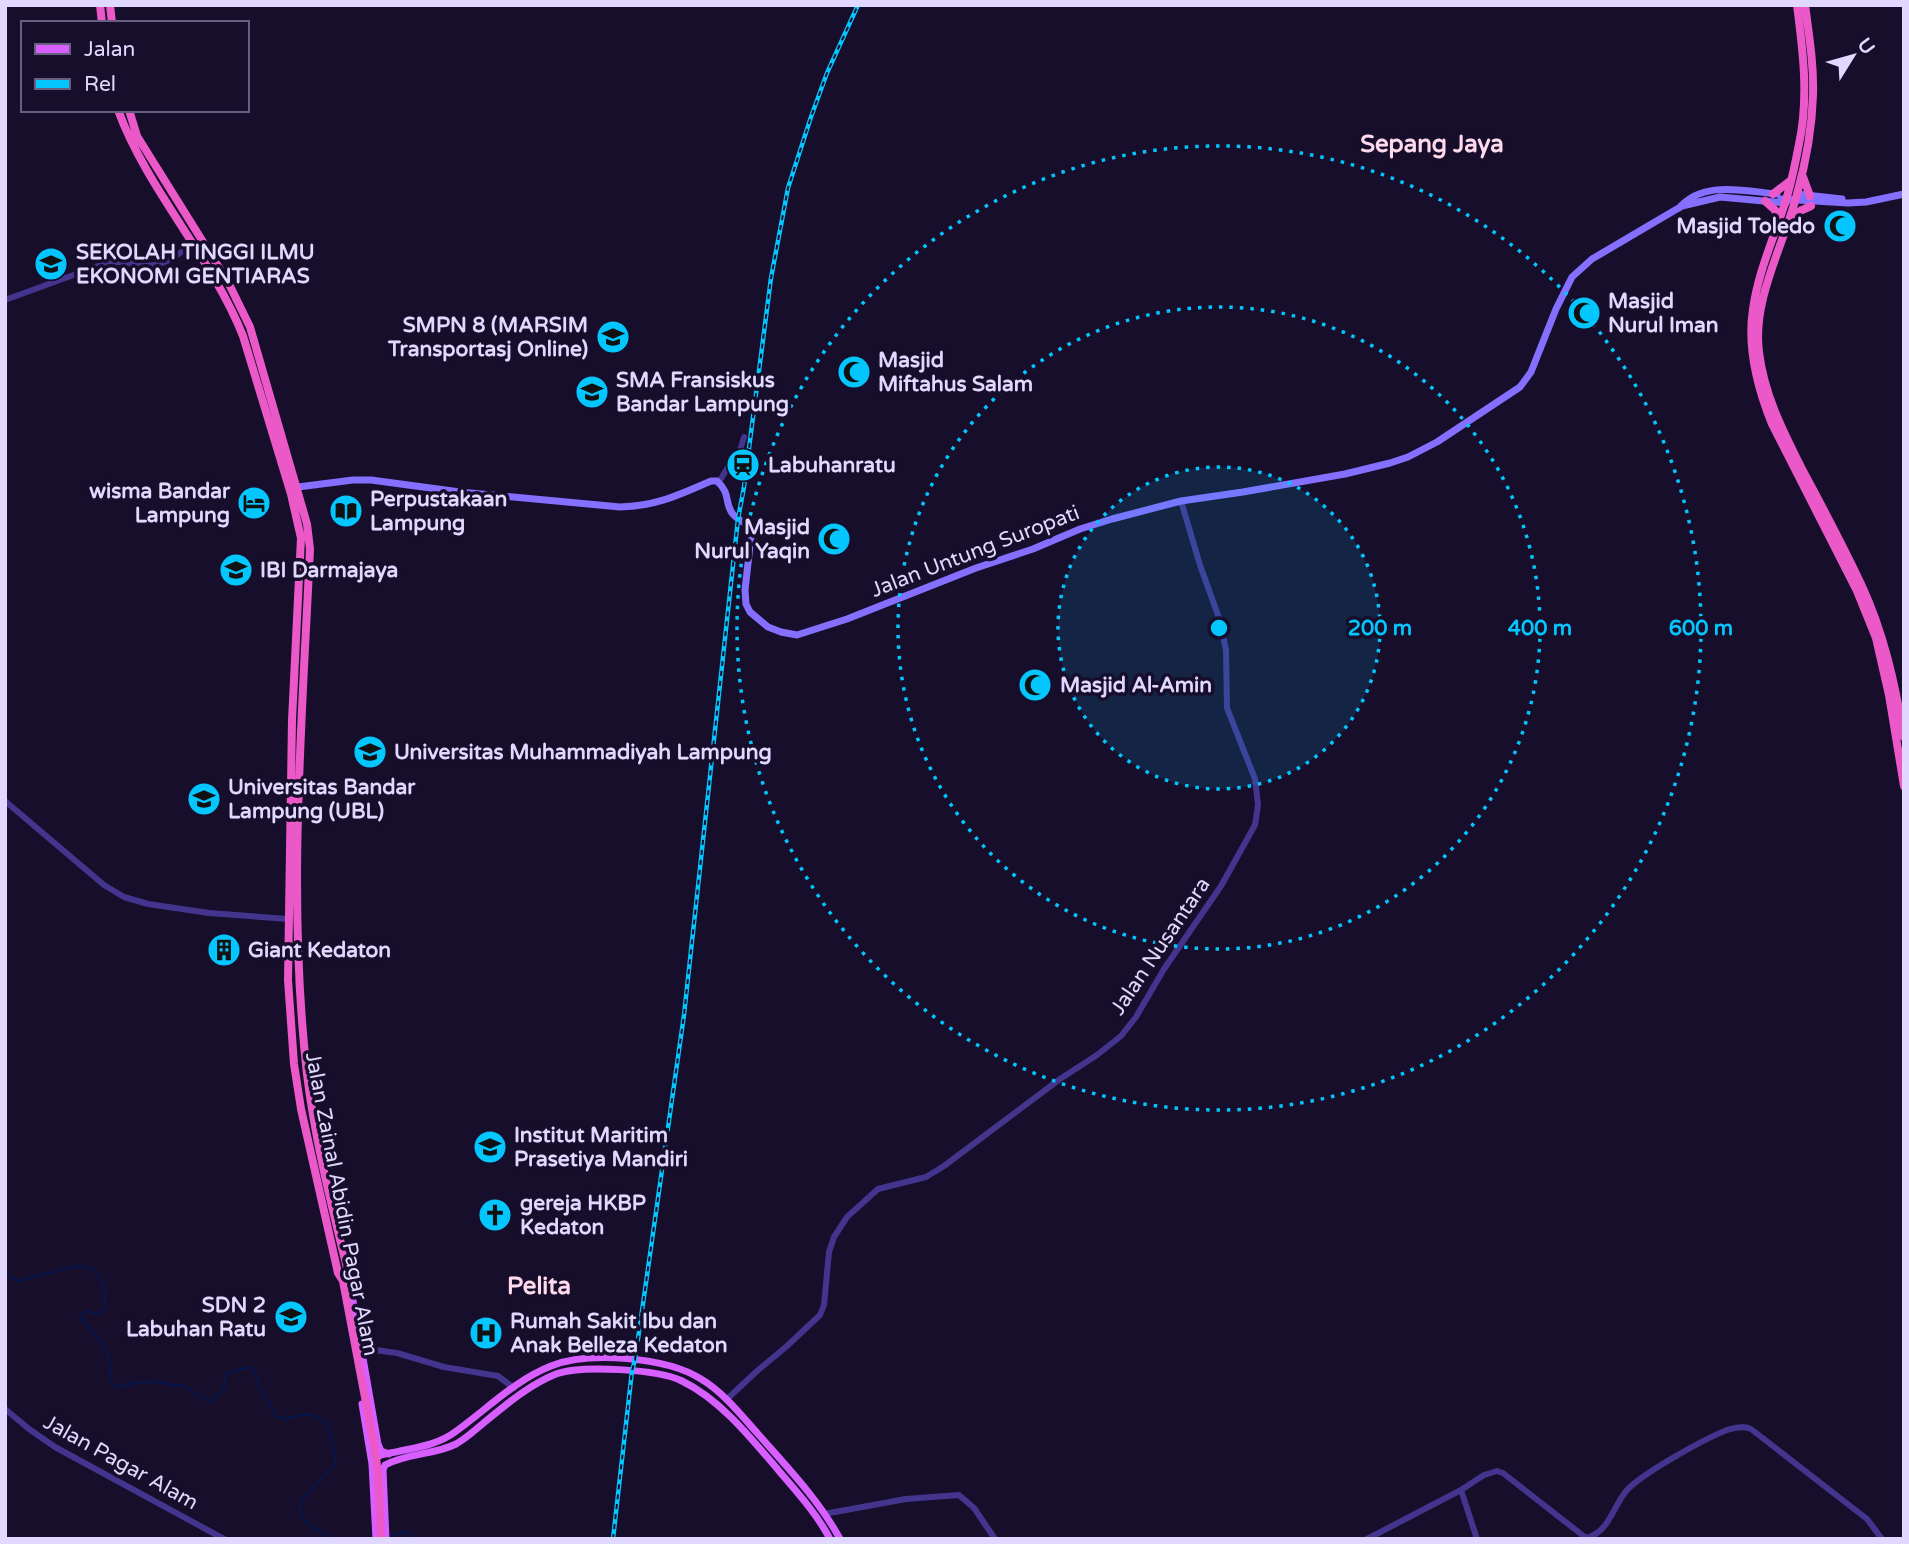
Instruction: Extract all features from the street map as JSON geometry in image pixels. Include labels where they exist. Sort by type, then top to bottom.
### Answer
[{"type":"highway","points":[[1791,199],[1791,180],[1800,142],[1805,93],[1804,58],[1797,5]]},
{"type":"highway","points":[[1805,5],[1813,94],[1811,125],[1802,174],[1791,199],[1760,308],[1758,332],[1761,367],[1764,383],[1796,464],[1857,591],[1876,638],[1889,695],[1904,786]]},
{"type":"highway","name":"Jalan Zainal Abidin Pagar Alam","points":[[119,112],[138,156],[194,243],[234,314],[255,359]]},
{"type":"highway","name":"Jalan Zainal Abidin Pagar Alam","points":[[130,112],[141,142],[238,301],[250,327],[255,359],[283,453],[298,487],[310,538],[292,720],[288,981],[294,1064],[301,1109],[343,1278]]},
{"type":"highway","points":[[1783,225],[1811,201],[1802,174]]},
{"type":"highway","points":[[1775,196],[1791,180]]},
{"type":"highway","points":[[1765,201],[1783,225]]},
{"type":"highway","name":"Jalan Zainal Abidin Pagar Alam","points":[[283,453],[301,538],[298,859],[301,1006],[307,1074],[343,1278]]},
{"type":"highway","points":[[1796,464],[1875,616],[1887,653],[1904,737]]},
{"type":"highway","points":[[343,1278],[378,1472],[384,1539]]},
{"type":"main road","name":"Jalan Untung Suropati","points":[[719,482],[726,490],[731,512],[751,528],[745,590],[746,604],[750,612],[768,627],[797,635],[847,619],[1080,529],[1181,501],[1345,474],[1408,457],[1437,442],[1520,387],[1526,381],[1556,309],[1576,272],[1599,255],[1680,207],[1689,198],[1708,191],[1730,190],[1811,201],[1904,194]]},
{"type":"main road","points":[[1680,207],[1706,196],[1724,193],[1848,203],[1904,194]]},
{"type":"main road","name":"Jalan Untung Suropati","points":[[1680,207],[1720,197],[1765,201],[1775,196]]},
{"type":"main road","points":[[298,487],[371,480],[471,493],[620,507],[656,503],[710,481],[719,482]]},
{"type":"main road","name":"Jalan Zainal Abidin Pagar Alam","points":[[343,1278],[361,1348],[370,1423],[376,1539]]},
{"type":"main road","name":"Jalan Zainal Abidin Pagar Alam","points":[[343,1278],[370,1423],[378,1447],[390,1454]]},
{"type":"main road","points":[[606,1368],[607,1358]]},
{"type":"main road","points":[[384,1539],[384,1465],[446,1449],[459,1442],[534,1374],[562,1362],[607,1358],[643,1361],[682,1369],[702,1379],[726,1404],[733,1420]]},
{"type":"main road","points":[[372,1464],[379,1457],[450,1436],[514,1392],[563,1369],[624,1367],[677,1374],[703,1388],[740,1414],[802,1485],[840,1539]]},
{"type":"main road","points":[[514,1392],[571,1370],[606,1368],[658,1373],[680,1380],[704,1394],[733,1420],[816,1516],[830,1539]]},
{"type":"main road","points":[[374,1504],[379,1511],[385,1505]]},
{"type":"street","points":[[5,300],[109,262],[158,265],[194,243]]},
{"type":"street","points":[[719,482],[728,467],[736,464],[744,438]]},
{"type":"street","name":"Jalan Nusantara","points":[[726,1404],[757,1371],[820,1315],[824,1305],[834,1237],[846,1217],[872,1192],[926,1177],[944,1166],[1121,1036],[1221,886],[1249,837],[1257,815],[1258,791],[1252,768],[1227,708],[1226,650],[1219,618],[1181,501]]},
{"type":"street","points":[[5,801],[104,886],[124,897],[148,904],[209,913],[288,919]]},
{"type":"street","points":[[361,1348],[397,1353],[444,1367],[498,1376],[514,1392]]},
{"type":"street","name":"Jalan Pagar Alam","points":[[5,1409],[55,1447],[225,1539]]},
{"type":"street","points":[[1367,1539],[1461,1490],[1484,1475],[1497,1471],[1586,1538],[1600,1533],[1621,1498],[1638,1481],[1702,1443],[1744,1426],[1867,1519],[1882,1539]]},
{"type":"street","points":[[1461,1490],[1477,1539]]},
{"type":"street","points":[[824,1514],[906,1499],[959,1495],[974,1508],[995,1539]]},
{"type":"waterway","points":[[5,1273],[18,1281],[77,1266],[92,1269],[98,1274],[105,1293],[104,1310],[95,1314],[86,1311],[80,1317],[105,1347],[114,1385],[119,1387],[152,1382],[184,1386],[209,1402],[224,1390],[225,1374],[252,1367],[276,1416],[288,1419],[313,1415],[320,1419],[329,1431],[336,1463],[302,1500],[299,1510],[309,1525],[334,1539]]},
{"type":"waterway","points":[[390,1536],[405,1532],[418,1539]]},
{"type":"railway","points":[[613,1539],[632,1371],[684,1015],[738,519],[771,278],[788,188],[827,73],[858,5]]},
{"type":"place","name":"Masjid Toledo","points":[[1840,226]]},
{"type":"place","name":"SEKOLAH TINGGI ILMU EKONOMI GENTIARAS","points":[[51,264]]},
{"type":"place","name":"Masjid Nurul Iman","points":[[1584,313]]},
{"type":"place","name":"SMPN 8 (MARSIM Transportasj Online)","points":[[613,337]]},
{"type":"place","name":"Masjid Miftahus Salam","points":[[854,372]]},
{"type":"place","name":"SMA Fransiskus Bandar Lampung","points":[[592,392]]},
{"type":"place","name":"Labuhanratu","points":[[743,465]]},
{"type":"place","name":"wisma Bandar Lampung","points":[[254,503]]},
{"type":"place","name":"Perpustakaan Lampung","points":[[346,511]]},
{"type":"place","name":"Masjid Nurul Yaqin","points":[[834,539]]},
{"type":"place","name":"IBI Darmajaya","points":[[236,570]]},
{"type":"place","name":"Masjid Al-Amin","points":[[1035,685]]},
{"type":"place","name":"Universitas Muhammadiyah Lampung","points":[[370,752]]},
{"type":"place","name":"Universitas Bandar Lampung (UBL)","points":[[204,799]]},
{"type":"place","name":"Giant Kedaton","points":[[224,950]]},
{"type":"place","name":"Institut Maritim Prasetiya Mandiri","points":[[490,1147]]},
{"type":"place","name":"gereja HKBP Kedaton","points":[[495,1215]]},
{"type":"place","name":"SDN 2 Labuhan Ratu","points":[[291,1317]]},
{"type":"place","name":"Rumah Sakit Ibu dan Anak Belleza Kedaton","points":[[486,1333]]},
{"type":"district","name":"Sepang Jaya","points":[[1432,144]]},
{"type":"district","name":"Pelita","points":[[539,1286]]}]
